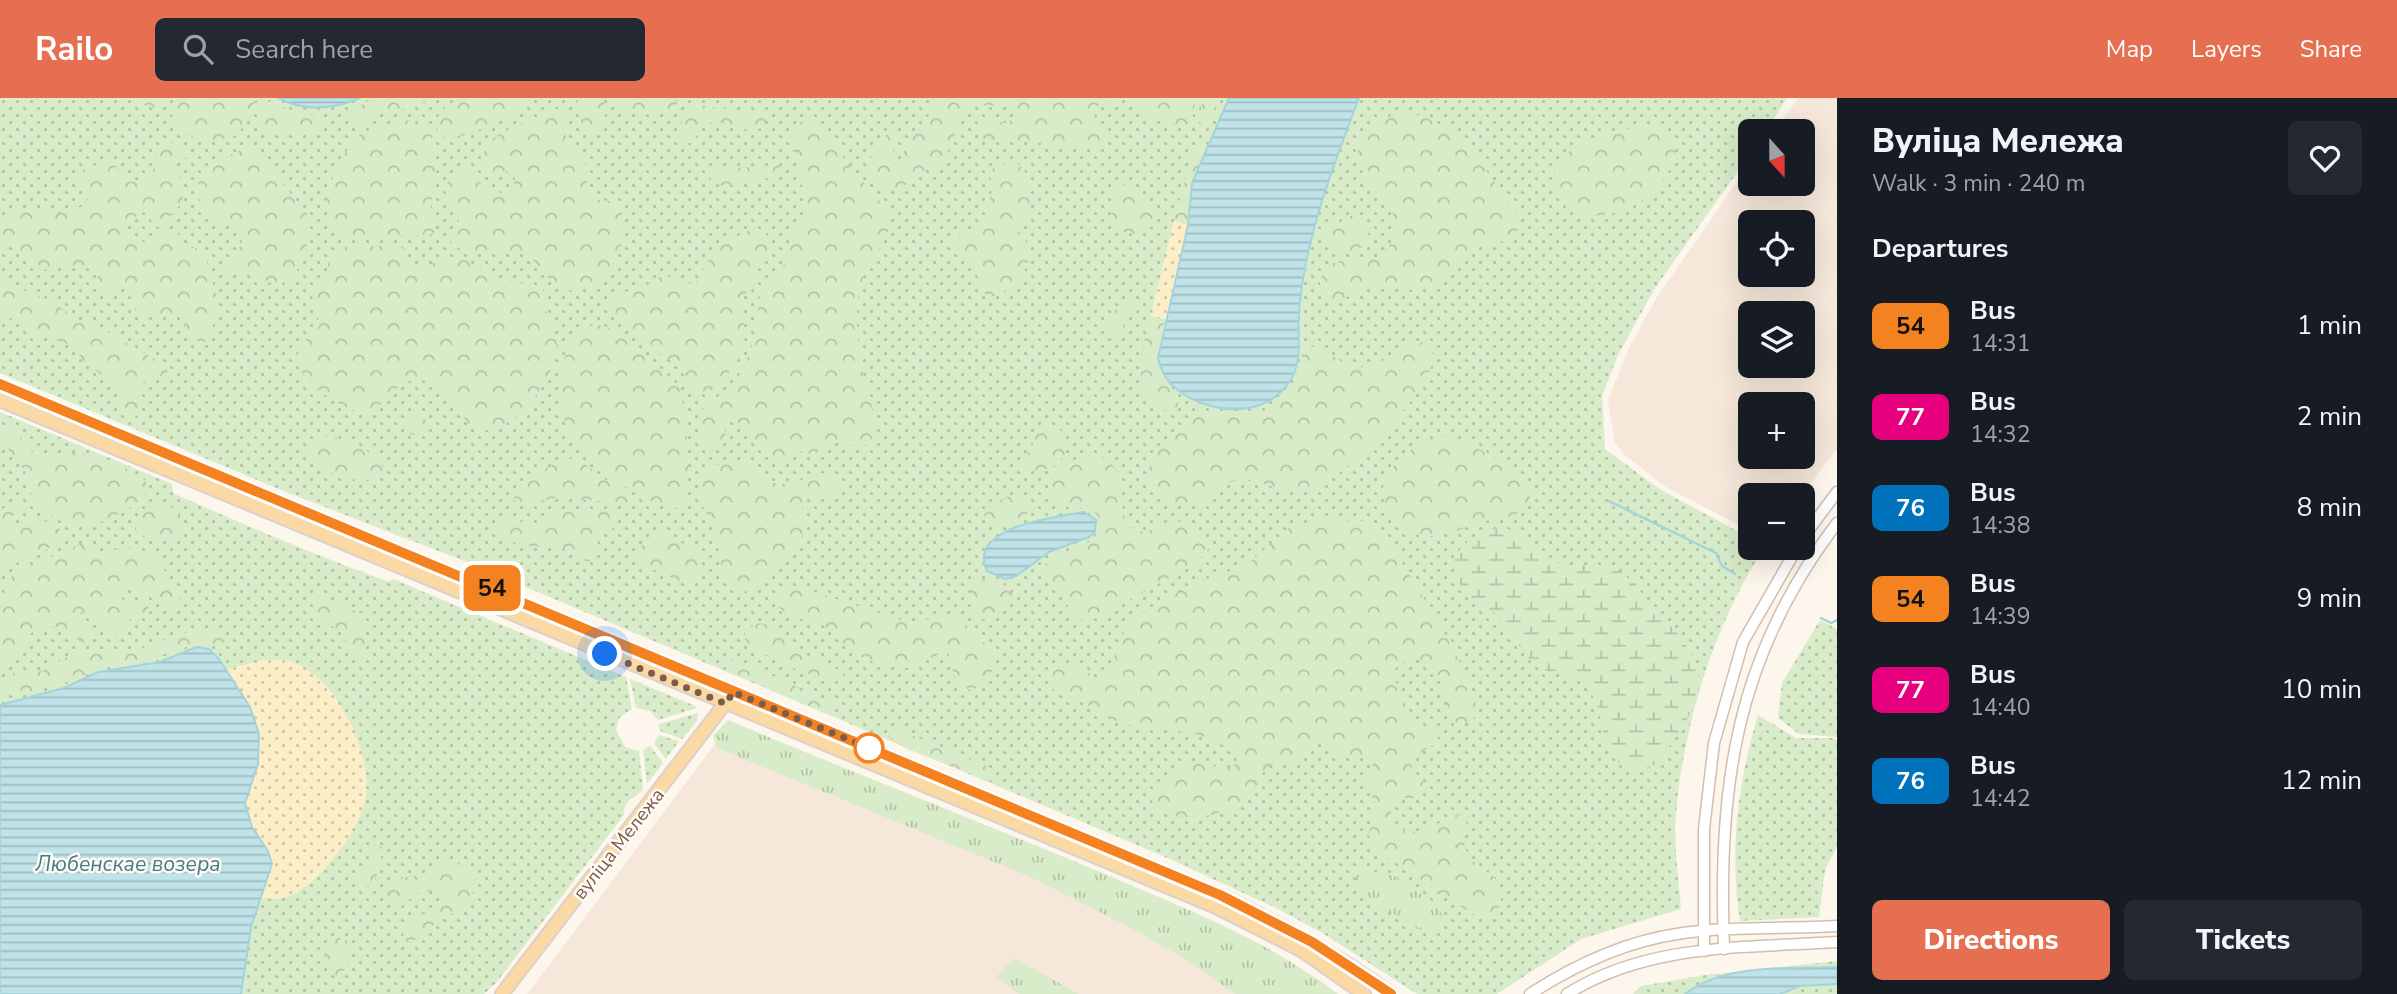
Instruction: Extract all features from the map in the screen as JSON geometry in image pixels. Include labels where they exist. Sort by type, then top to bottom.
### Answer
[{"type":"main road","points":[[0,384],[1220,895],[1312,942],[1391,994]]},
{"type":"main road","points":[[0,400],[1214,906],[1301,950],[1364,994]]},
{"type":"main road","points":[[192,480],[198,466]]},
{"type":"main road","name":"вуліца Мележа","points":[[502,994],[733,692]]},
{"type":"street","points":[[1815,522],[1837,492]]},
{"type":"street","points":[[1724,949],[1728,786],[1744,703],[1780,612],[1811,557],[1837,523]]},
{"type":"street","points":[[1704,951],[1704,829],[1714,743],[1743,642],[1790,560]]},
{"type":"street","points":[[1530,994],[1569,969],[1612,950],[1676,934],[1837,926]]},
{"type":"street","points":[[1567,994],[1629,964],[1704,951],[1837,942]]},
{"type":"shaded area","points":[[1799,98],[1837,98],[1837,449],[1811,483],[1738,483],[1738,525],[1664,486],[1626,456],[1615,443],[1608,400],[1630,346],[1657,297],[1738,180],[1738,196],[1815,196],[1815,119],[1782,119]]},
{"type":"shaded area","points":[[730,724],[1335,994],[527,994]]},
{"type":"green space","points":[[0,98],[278,98],[299,106],[319,108],[360,98],[1229,98],[1192,183],[1188,225],[1174,222],[1151,315],[1165,319],[1159,349],[1211,406],[1237,409],[1268,402],[1290,382],[1296,366],[1299,309],[1316,215],[1359,98],[1787,98],[1774,119],[1738,119],[1738,171],[1655,288],[1618,355],[1602,396],[1605,449],[1661,490],[1738,532],[1738,560],[1757,560],[1730,609],[1716,642],[1704,675],[1686,744],[1675,825],[1681,909],[1581,939],[1497,994],[1417,994],[1324,934],[1276,908],[1163,856],[464,561],[281,490],[0,373]]},
{"type":"green space","points":[[128,98],[162,98],[159,105],[152,108]]},
{"type":"green space","points":[[179,98],[256,99],[239,134],[208,140],[187,135],[179,130],[173,121],[172,110]]},
{"type":"green space","points":[[373,98],[428,98],[416,106],[382,112],[360,124],[350,123],[351,112]]},
{"type":"green space","points":[[465,98],[535,98],[530,104],[493,124],[465,135],[445,138],[437,130],[439,114],[449,104]]},
{"type":"green space","points":[[578,98],[604,98],[605,128],[599,134],[590,133],[583,126],[577,108]]},
{"type":"green space","points":[[618,98],[674,98],[677,103],[675,108],[662,113],[637,114],[616,107]]},
{"type":"green space","points":[[938,98],[1196,98],[1192,120],[1183,126],[1151,119],[1130,99],[1098,105],[1094,118],[1110,132],[1112,138],[1106,144],[1088,149],[1026,141],[990,142],[979,136],[976,123],[984,119],[1006,123],[1014,119],[1015,111],[1007,106],[973,105],[964,113],[943,163],[913,175],[900,192],[886,187],[870,170],[870,160],[875,150],[886,136],[894,131],[898,137],[890,160],[895,166],[901,165],[906,142],[932,112]]},
{"type":"green space","points":[[1203,98],[1216,98],[1213,118],[1203,126],[1199,121]]},
{"type":"green space","points":[[271,101],[295,112],[322,117],[329,124],[320,131],[267,132],[260,127],[257,116],[262,105]]},
{"type":"green space","points":[[699,105],[759,113],[766,117],[766,125],[747,129],[718,122],[709,123],[701,129],[694,142],[685,144],[681,133],[682,122],[689,111]]},
{"type":"green space","points":[[561,109],[565,115],[566,136],[585,163],[588,193],[599,200],[616,202],[623,214],[622,244],[616,260],[595,284],[581,290],[560,288],[526,255],[464,251],[448,238],[459,222],[445,191],[450,175],[464,169],[492,192],[501,193],[508,190],[515,177],[506,171],[492,174],[486,171],[483,160],[489,143],[503,132],[549,111]]},
{"type":"green space","points":[[1400,113],[1420,116],[1438,123],[1469,148],[1517,214],[1519,227],[1515,234],[1503,241],[1468,250],[1429,287],[1409,290],[1377,286],[1343,298],[1331,298],[1320,288],[1320,279],[1330,264],[1377,257],[1389,247],[1394,226],[1392,210],[1385,197],[1365,176],[1358,153],[1364,135],[1371,127]]},
{"type":"green space","points":[[807,119],[820,125],[854,172],[891,214],[887,235],[860,286],[857,308],[859,348],[875,436],[862,448],[831,441],[814,454],[796,451],[777,462],[764,454],[745,429],[733,419],[724,422],[726,440],[718,450],[713,451],[701,442],[698,416],[708,403],[727,391],[743,370],[753,344],[760,294],[783,267],[792,235],[803,217],[804,198],[792,143],[795,125]]},
{"type":"green space","points":[[404,120],[418,123],[433,141],[436,167],[431,208],[435,232],[427,237],[338,237],[327,212],[326,196],[344,156],[357,137],[367,131]]},
{"type":"green space","points":[[1652,126],[1667,133],[1674,142],[1675,153],[1665,177],[1645,198],[1625,210],[1593,216],[1582,215],[1564,204],[1554,187],[1553,177],[1555,167],[1571,150],[1604,134]]},
{"type":"green space","points":[[1203,141],[1207,149],[1190,190],[1188,225],[1174,221],[1193,151],[1198,143]]},
{"type":"green space","points":[[169,142],[187,147],[190,152],[187,158],[178,159],[173,165],[183,186],[183,202],[160,227],[153,225],[148,211],[133,219],[125,234],[130,240],[143,242],[172,229],[180,235],[182,248],[196,248],[206,259],[218,301],[213,318],[213,338],[202,343],[193,339],[178,315],[151,316],[135,310],[127,286],[120,284],[107,294],[101,292],[97,272],[91,267],[78,265],[45,270],[15,247],[0,246],[0,226],[10,215],[20,210],[62,213],[86,203],[88,197],[78,186],[76,178],[85,168],[112,161],[125,180],[138,183],[152,174],[159,148]]},
{"type":"green space","points":[[254,148],[265,154],[278,178],[309,216],[307,246],[299,267],[285,282],[276,284],[252,273],[236,275],[226,271],[224,261],[241,246],[243,236],[237,228],[216,223],[204,208],[197,191],[198,183],[210,168],[238,151]]},
{"type":"green space","points":[[1010,162],[1020,165],[1029,178],[1030,211],[1016,227],[1027,243],[1029,255],[1019,279],[1006,290],[990,297],[982,292],[975,267],[950,243],[954,236],[982,224],[992,191],[990,173],[994,167]]},
{"type":"green space","points":[[777,165],[782,168],[777,177],[733,186],[720,185],[709,177],[717,170]]},
{"type":"green space","points":[[1122,184],[1135,189],[1156,210],[1154,225],[1136,234],[1122,232],[1112,217],[1111,193]]},
{"type":"green space","points":[[1350,216],[1358,216],[1367,223],[1370,243],[1353,252],[1330,251],[1324,243],[1326,231]]},
{"type":"green space","points":[[752,229],[765,232],[771,244],[742,301],[745,338],[736,365],[716,387],[698,393],[678,367],[628,331],[613,312],[610,300],[616,294],[640,289],[664,276],[687,283],[696,282],[707,262],[724,243]]},
{"type":"green space","points":[[381,246],[406,249],[407,264],[414,269],[448,259],[466,260],[494,278],[541,287],[546,312],[557,342],[555,359],[543,386],[533,400],[509,422],[485,430],[475,427],[467,422],[443,389],[421,380],[404,384],[372,410],[355,411],[334,401],[304,375],[299,367],[298,353],[302,344],[320,325],[312,297],[326,276],[329,258],[343,248]]},
{"type":"green space","points":[[0,275],[20,289],[52,301],[78,321],[107,331],[166,366],[168,372],[164,378],[148,379],[141,384],[138,392],[138,416],[132,417],[122,411],[119,385],[86,365],[74,346],[39,335],[13,319],[0,317]]},
{"type":"green space","points":[[1135,301],[1139,303],[1138,310],[1128,318],[1120,336],[1110,339],[1105,328],[1112,313]]},
{"type":"green space","points":[[1151,316],[1165,319],[1159,349],[1170,385],[1180,400],[1176,408],[1169,411],[1155,405],[1142,384],[1142,356]]},
{"type":"green space","points":[[593,325],[614,330],[678,386],[688,448],[688,485],[682,507],[669,507],[636,494],[588,455],[569,431],[561,404],[560,388],[565,356],[581,332]]},
{"type":"green space","points":[[1420,342],[1428,344],[1434,357],[1416,393],[1379,438],[1358,458],[1316,487],[1291,492],[1253,480],[1237,480],[1228,483],[1203,503],[1185,506],[1164,501],[1154,494],[1150,487],[1148,474],[1151,464],[1165,443],[1183,424],[1198,415],[1209,413],[1249,414],[1269,409],[1292,389],[1307,347],[1320,348],[1351,366],[1367,367],[1404,347]]},
{"type":"green space","points":[[0,412],[172,484],[173,493],[253,528],[389,582],[393,579],[626,677],[632,709],[619,718],[616,730],[625,747],[639,751],[643,789],[628,802],[624,815],[496,983],[484,994],[241,994],[251,927],[262,898],[277,899],[298,892],[335,855],[364,762],[351,725],[329,691],[303,667],[265,660],[225,670],[209,649],[196,647],[160,662],[98,672],[64,688],[0,705]]},
{"type":"green space","points":[[411,413],[419,413],[426,420],[426,428],[419,435],[411,435],[404,428],[404,420]]},
{"type":"green space","points":[[1042,425],[1054,425],[1065,434],[1066,454],[1052,468],[1023,472],[1018,465],[1032,449],[1035,434]]},
{"type":"green space","points":[[8,427],[40,456],[82,454],[126,469],[142,477],[147,486],[144,494],[125,511],[111,518],[76,527],[65,523],[32,497],[24,470],[3,440],[0,428]]},
{"type":"green space","points":[[1440,436],[1476,447],[1504,463],[1525,480],[1531,488],[1530,498],[1523,510],[1510,516],[1432,536],[1414,534],[1397,523],[1383,498],[1386,478],[1390,470],[1409,451]]},
{"type":"green space","points":[[319,437],[344,440],[361,448],[382,463],[383,472],[375,478],[353,480],[329,471],[311,457],[308,448]]},
{"type":"green space","points":[[1095,454],[1115,468],[1121,486],[1124,517],[1129,527],[1144,531],[1169,522],[1187,523],[1205,538],[1210,547],[1195,564],[1096,618],[1082,620],[1073,615],[1059,591],[1043,580],[1042,567],[1093,539],[1102,522],[1093,510],[1055,505],[1047,495],[1052,480],[1064,467],[1079,458]]},
{"type":"green space","points":[[577,458],[627,496],[629,503],[555,498],[526,504],[514,501],[521,486],[538,472]]},
{"type":"green space","points":[[741,462],[777,484],[791,483],[824,473],[838,475],[841,479],[839,487],[832,495],[804,500],[804,534],[756,587],[742,593],[734,590],[725,577],[716,537],[701,502],[698,483],[706,466]]},
{"type":"green space","points":[[1010,496],[1027,502],[1028,513],[1008,525],[989,525],[984,516],[987,506]]},
{"type":"green space","points":[[14,503],[22,504],[24,510],[8,518],[6,523],[10,526],[37,517],[60,529],[65,537],[43,552],[0,570],[0,510]]},
{"type":"green space","points":[[162,505],[174,508],[182,518],[181,534],[159,540],[137,533],[138,517],[146,510]]},
{"type":"green space","points":[[567,509],[610,511],[619,518],[615,527],[599,538],[594,559],[587,562],[558,547],[521,546],[496,533],[495,524],[500,518],[540,525],[554,513]]},
{"type":"green space","points":[[1316,520],[1366,521],[1381,529],[1439,624],[1468,679],[1475,701],[1476,716],[1466,723],[1459,723],[1453,720],[1450,714],[1440,678],[1430,662],[1411,658],[1396,667],[1396,682],[1407,706],[1422,725],[1438,733],[1439,742],[1410,759],[1411,767],[1423,782],[1422,793],[1414,798],[1396,797],[1389,806],[1395,823],[1411,831],[1427,829],[1458,814],[1466,818],[1466,850],[1471,859],[1499,885],[1500,907],[1489,917],[1472,914],[1374,848],[1368,834],[1374,819],[1375,803],[1364,777],[1373,766],[1371,757],[1343,757],[1329,746],[1315,743],[1298,761],[1267,767],[1251,796],[1231,809],[1203,816],[1175,816],[1153,807],[1152,800],[1164,781],[1185,766],[1200,763],[1229,767],[1234,766],[1237,758],[1226,747],[1200,735],[1119,722],[1059,694],[1047,680],[1067,664],[1082,667],[1095,678],[1108,672],[1122,635],[1139,615],[1192,584],[1245,566],[1289,528]]},
{"type":"green space","points":[[1501,527],[1517,533],[1546,557],[1561,564],[1608,566],[1621,572],[1669,623],[1691,653],[1697,667],[1697,697],[1690,715],[1677,735],[1660,759],[1649,768],[1635,771],[1621,765],[1607,744],[1592,694],[1578,680],[1544,670],[1533,662],[1496,615],[1469,596],[1459,583],[1455,561],[1459,551],[1476,536]]},
{"type":"green space","points":[[663,534],[696,550],[703,571],[696,583],[685,583],[640,564],[637,550],[652,538]]},
{"type":"green space","points":[[83,543],[100,552],[126,548],[149,552],[159,562],[179,593],[180,606],[168,609],[142,592],[126,590],[121,595],[123,601],[147,605],[150,610],[147,616],[131,618],[119,634],[113,635],[92,616],[81,612],[77,620],[90,634],[89,639],[83,643],[60,627],[39,628],[31,633],[26,649],[0,672],[0,622],[6,581],[19,571]]},
{"type":"green space","points":[[980,578],[1007,586],[1012,594],[1008,607],[991,621],[979,617],[970,603],[971,585]]},
{"type":"green space","points":[[799,587],[904,621],[952,616],[968,626],[980,640],[996,649],[994,669],[982,685],[970,690],[957,684],[948,653],[903,668],[872,661],[856,654],[824,626],[792,616],[781,609],[777,604],[781,592]]},
{"type":"green space","points":[[319,596],[361,613],[365,622],[363,658],[350,657],[344,633],[317,618],[312,603]]},
{"type":"green space","points":[[1820,620],[1837,629],[1837,737],[1799,734],[1778,718],[1782,683]]},
{"type":"green space","points":[[757,623],[771,625],[796,650],[843,672],[845,680],[825,679],[810,674],[751,646],[745,640],[745,632]]},
{"type":"green space","points":[[202,627],[223,633],[225,642],[217,645],[192,645],[139,664],[99,668],[71,682],[56,683],[39,691],[14,692],[0,702],[0,682],[15,672],[43,671],[73,653],[128,653]]},
{"type":"green space","points":[[734,658],[832,703],[835,712],[827,714],[729,671],[724,662]]},
{"type":"green space","points":[[630,679],[697,708],[658,720],[650,711],[636,708]]},
{"type":"green space","points":[[698,713],[697,721],[682,739],[660,731],[659,724]]},
{"type":"green space","points":[[1758,715],[1796,738],[1833,738],[1837,741],[1837,847],[1825,870],[1819,917],[1740,921],[1735,869],[1737,817],[1745,766]]},
{"type":"green space","points":[[728,720],[1060,855],[1197,914],[1256,942],[1312,975],[1338,994],[1235,994],[1185,959],[1131,928],[1026,875],[717,748],[713,736]]},
{"type":"green space","points":[[891,729],[897,729],[993,769],[998,778],[989,781],[905,748],[888,736]]},
{"type":"green space","points":[[659,735],[679,741],[666,759],[654,743]]},
{"type":"green space","points":[[650,746],[663,763],[647,784],[643,750]]},
{"type":"green space","points":[[375,844],[382,847],[381,865],[373,884],[363,888],[354,882],[353,875],[372,867],[370,853]]},
{"type":"green space","points":[[446,861],[462,863],[474,869],[477,886],[457,911],[407,943],[403,934],[409,923],[416,917],[437,910],[444,899],[439,892],[421,890],[397,910],[387,901],[388,890],[403,878],[431,874]]},
{"type":"green space","points":[[1360,869],[1392,875],[1440,906],[1443,924],[1440,930],[1423,931],[1362,896],[1355,877]]},
{"type":"green space","points":[[337,937],[349,942],[354,950],[342,974],[336,978],[328,965],[325,949],[328,940]]},
{"type":"green space","points":[[1014,958],[1079,994],[1019,994],[996,977]]},
{"type":"green space","points":[[1837,961],[1837,994],[1633,994],[1641,986],[1705,975]]},
{"type":"sand","points":[[1174,221],[1188,225],[1165,319],[1151,316]]},
{"type":"sand","points":[[265,660],[292,662],[308,670],[323,683],[348,718],[357,738],[366,778],[363,809],[337,854],[326,868],[301,890],[276,898],[262,898],[268,880],[268,857],[250,823],[246,808],[257,758],[246,718],[225,670]]},
{"type":"water","points":[[278,98],[360,98],[319,108],[298,106]]},
{"type":"water","points":[[1229,98],[1359,98],[1330,177],[1307,257],[1299,313],[1298,357],[1294,373],[1290,381],[1272,399],[1261,405],[1237,409],[1212,406],[1184,395],[1172,386],[1158,358],[1188,225],[1192,183]]},
{"type":"water","points":[[1084,512],[1096,520],[1095,532],[1089,537],[1049,552],[1016,576],[1005,579],[987,571],[984,556],[990,544],[1001,534],[1036,521]]},
{"type":"water","name":"Любенскае возера","points":[[196,647],[209,649],[219,659],[250,707],[259,734],[258,764],[245,803],[252,827],[268,851],[272,864],[251,927],[241,994],[0,994],[0,705],[64,688],[98,672],[160,662]]},
{"type":"water","points":[[1837,967],[1837,984],[1800,986],[1780,994],[1685,994],[1701,984],[1738,972]]},
{"type":"waterway","points":[[1609,501],[1716,553],[1722,566],[1735,574]]},
{"type":"waterway","points":[[1821,618],[1831,623],[1837,620]]},
{"type":"bus line","name":"54","points":[[0,384],[453,571],[733,692],[1220,895],[1312,942],[1362,972],[1391,994]]},
{"type":"route","points":[[605,654],[726,704],[733,692],[869,748]]}]
